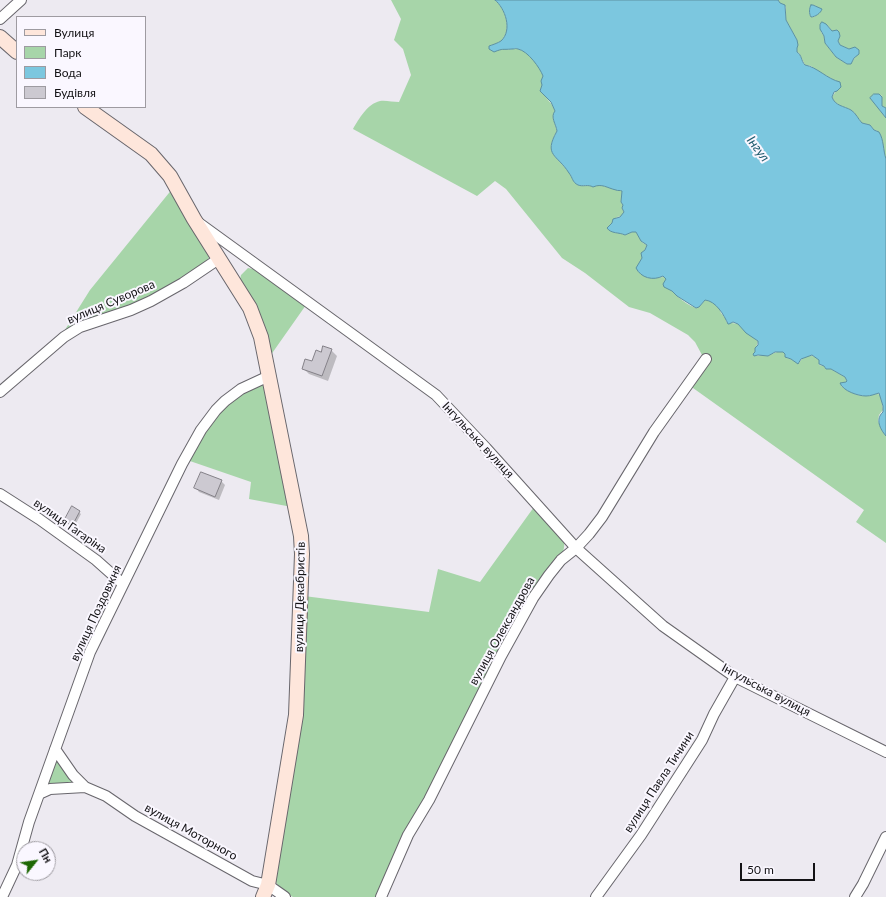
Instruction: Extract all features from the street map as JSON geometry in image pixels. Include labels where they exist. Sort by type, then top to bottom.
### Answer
[{"type":"street","points":[[0,20],[21,0]]},
{"type":"street","points":[[0,37],[16,51]]},
{"type":"street","name":"Інгульська вулиця","points":[[87,108],[151,154],[170,176],[194,219],[436,395],[576,548],[663,626],[735,676],[886,752]]},
{"type":"street","name":"вулиця Декабристів","points":[[194,219],[220,258],[250,308],[261,337],[301,536],[302,554],[296,715],[265,891]]},
{"type":"street","name":"вулиця Суворова","points":[[0,392],[64,337],[80,327],[131,310],[151,301],[183,283],[220,258]]},
{"type":"street","name":"вулиця Олександрова","points":[[381,897],[408,835],[429,800],[501,656],[530,604],[561,560],[576,548],[602,517],[654,432],[706,358]]},
{"type":"street","name":"вулиця Поздовжня","points":[[2,897],[17,865],[29,822],[90,652],[182,464],[201,430],[216,410],[241,389],[269,376]]},
{"type":"street","name":"вулиця Гагаріна","points":[[0,494],[39,519],[96,560],[123,584]]},
{"type":"street","name":"вулиця Павла Тичини","points":[[596,897],[641,835],[702,740],[714,714],[735,676]]},
{"type":"street","name":"вулиця Моторного","points":[[55,749],[73,775],[85,787],[106,796],[135,816],[252,881],[265,891],[285,897]]},
{"type":"street","name":"вулиця Моторного","points":[[39,794],[50,789],[85,787]]},
{"type":"street","points":[[855,897],[886,837]]},
{"type":"green space","points":[[391,0],[495,0],[502,8],[506,19],[507,31],[501,41],[489,46],[497,50],[521,50],[525,52],[540,68],[543,75],[542,91],[555,111],[553,118],[557,131],[553,138],[553,154],[569,172],[575,182],[580,186],[599,185],[623,191],[621,202],[624,212],[622,216],[617,217],[609,227],[615,233],[625,235],[636,232],[643,243],[647,245],[637,268],[640,273],[649,278],[664,277],[666,279],[665,282],[675,294],[696,308],[699,307],[705,300],[711,301],[719,308],[726,319],[726,322],[738,324],[758,341],[755,352],[756,356],[768,356],[776,352],[784,352],[787,358],[799,363],[803,358],[814,356],[819,360],[819,365],[824,366],[826,369],[831,369],[845,377],[847,381],[841,386],[847,390],[862,396],[877,394],[881,395],[883,410],[879,415],[878,421],[886,436],[886,543],[856,522],[864,510],[686,383],[700,363],[702,355],[695,342],[688,335],[650,313],[629,307],[585,273],[562,258],[506,189],[495,181],[477,196],[353,129],[364,112],[371,105],[380,101],[399,102],[411,75],[403,49],[394,40],[401,19]]},
{"type":"green space","points":[[778,0],[886,0],[886,108],[882,106],[881,95],[873,101],[886,118],[886,159],[876,130],[874,130],[870,125],[862,123],[853,111],[837,104],[833,100],[832,97],[836,91],[836,81],[817,71],[811,66],[805,65],[797,52],[797,40],[786,20],[786,7]],"holes":[[[811,5],[816,6],[818,14],[814,17],[811,17],[810,14]],[[828,26],[832,31],[840,36],[838,41],[840,45],[849,49],[856,56],[852,62],[847,64],[836,57],[825,43],[824,36],[821,32]]]},
{"type":"green space","points":[[173,188],[210,253],[208,260],[203,266],[149,299],[63,333],[90,290]]},
{"type":"green space","points":[[248,268],[253,269],[306,305],[268,359],[240,280],[241,275]]},
{"type":"green space","points":[[263,382],[292,507],[249,499],[251,482],[187,460],[204,431],[226,403]]},
{"type":"green space","points":[[534,507],[564,542],[563,551],[559,560],[546,574],[379,897],[293,897],[288,894],[275,881],[304,596],[429,612],[438,569],[480,582]]},
{"type":"green space","points":[[55,755],[79,783],[45,789]]},
{"type":"water","name":"Інгул","points":[[495,0],[778,0],[780,3],[785,5],[786,20],[797,40],[797,52],[805,65],[814,68],[840,82],[841,87],[834,92],[832,97],[833,100],[837,104],[853,111],[862,123],[870,125],[874,130],[879,132],[883,142],[886,159],[886,436],[879,424],[879,418],[883,412],[883,406],[879,393],[870,396],[863,396],[847,391],[840,383],[847,381],[845,377],[831,369],[826,369],[824,366],[819,364],[819,360],[812,355],[801,359],[798,364],[785,357],[783,352],[775,352],[768,356],[754,356],[753,354],[758,345],[758,341],[746,333],[738,324],[733,322],[728,324],[722,313],[713,303],[705,300],[699,307],[696,308],[664,287],[663,284],[666,279],[663,276],[659,278],[648,278],[638,271],[636,268],[642,258],[641,253],[645,250],[647,245],[641,241],[636,232],[625,235],[611,231],[607,228],[612,223],[613,219],[620,217],[624,212],[621,202],[622,191],[602,186],[580,186],[575,183],[551,150],[551,145],[557,131],[553,118],[555,111],[551,102],[540,91],[543,76],[539,69],[530,56],[522,50],[501,50],[494,52],[489,49],[489,46],[501,41],[507,31],[506,19],[502,8]]},
{"type":"water","points":[[811,5],[822,9],[818,14],[811,17],[810,8]]},
{"type":"water","points":[[822,22],[832,31],[837,30],[839,32],[840,36],[838,41],[840,45],[849,49],[855,47],[859,50],[859,54],[854,58],[851,64],[847,64],[836,57],[825,43],[824,36],[820,29]]},
{"type":"water","points":[[874,94],[879,94],[882,97],[882,106],[886,108],[886,118],[870,98]]},
{"type":"building","points":[[323,346],[332,349],[322,376],[302,369],[305,359],[312,361],[316,350],[321,352]]},
{"type":"building","points":[[201,472],[222,480],[215,497],[194,488]]},
{"type":"building","points":[[72,506],[80,511],[72,526],[64,521]]}]
